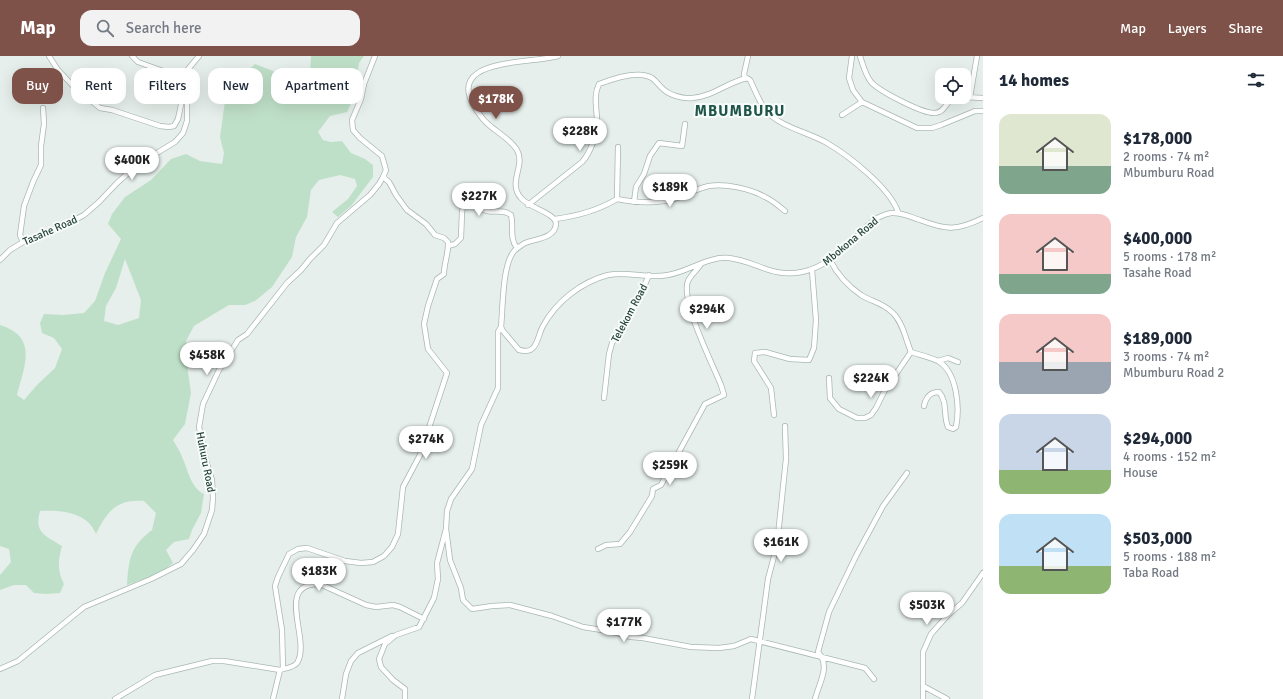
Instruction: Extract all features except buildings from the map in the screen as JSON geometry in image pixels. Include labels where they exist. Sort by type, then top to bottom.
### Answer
[{"type":"street","points":[[49,56],[58,70],[74,88],[100,108],[112,110],[160,126],[169,127],[174,126],[178,119],[181,104]]},
{"type":"street","points":[[132,56],[138,62],[155,68]]},
{"type":"street","points":[[189,68],[199,56]]},
{"type":"street","points":[[272,699],[282,670],[282,630],[275,586],[289,554],[298,549],[307,548],[344,561],[361,563],[373,562],[384,556],[392,547],[398,534],[403,487],[420,455],[447,373],[428,350],[424,324],[437,279],[444,274],[444,264],[449,251],[448,242],[444,238],[435,235],[426,224],[407,210],[389,182],[383,177],[386,170],[382,156],[360,138],[353,130],[352,120],[361,99],[364,84],[375,56]]},
{"type":"street","points":[[558,56],[491,67],[474,77],[469,87],[469,93],[472,100],[484,120],[509,141],[517,150],[519,163],[515,179],[515,187],[518,195],[528,205],[552,215],[555,219],[555,227],[548,235],[523,244],[517,248],[510,258],[506,271],[501,327],[498,332],[498,388],[481,425],[472,469],[469,476],[451,499],[447,511],[446,528],[450,560],[462,588],[463,600],[472,609],[510,605],[552,616],[583,627],[691,647],[719,648],[734,646],[751,639],[865,668],[874,679]]},
{"type":"street","points":[[745,79],[744,74],[748,56]]},
{"type":"street","points":[[852,56],[849,78],[853,90],[862,102],[917,128],[932,128],[941,126],[975,111],[983,110]]},
{"type":"street","points":[[860,56],[868,78],[881,90],[928,113],[942,111],[946,104]]},
{"type":"street","points":[[971,91],[977,56]]},
{"type":"street","points":[[528,205],[582,162],[588,155],[595,136],[597,122],[596,97],[599,84],[630,75],[640,75],[651,78],[662,88],[672,94],[686,98],[693,98],[709,94],[748,78],[768,112],[790,126],[827,143],[855,163],[874,179],[890,197],[898,212],[919,220],[952,228],[966,226],[983,218]]},
{"type":"street","points":[[980,98],[983,94]]},
{"type":"street","points":[[842,115],[862,102]]},
{"type":"street","name":"Tasahe Road","points":[[0,260],[10,250],[22,242],[84,215],[137,165],[175,142],[183,133],[187,121],[187,104]]},
{"type":"street","points":[[22,242],[20,235],[24,206],[41,165],[41,146],[44,124],[43,108]]},
{"type":"street","points":[[634,202],[636,187],[644,174],[650,156],[659,143],[682,146],[685,124]]},
{"type":"street","points":[[617,199],[618,147]]},
{"type":"street","name":"Huhuru Road","points":[[0,669],[18,661],[84,607],[121,593],[175,567],[180,564],[193,550],[204,534],[212,510],[212,480],[199,427],[204,404],[219,370],[238,340],[247,334],[287,283],[302,270],[310,259],[324,245],[337,223],[370,195],[383,177]]},
{"type":"street","points":[[555,219],[589,213],[617,199],[651,203],[677,198],[709,186],[739,187],[765,197],[785,211]]},
{"type":"street","points":[[448,246],[455,244],[461,238],[462,212],[464,206],[475,204],[486,211],[508,212],[511,215],[513,221],[512,238],[517,248]]},
{"type":"street","name":"Mbokona Road","points":[[501,327],[503,332],[519,350],[531,350],[534,347],[542,327],[558,305],[576,290],[607,276],[622,274],[649,276],[668,275],[721,258],[739,260],[769,271],[780,273],[792,274],[812,270],[830,260],[872,221],[880,216],[898,212]]},
{"type":"street","points":[[830,260],[835,270],[861,295],[881,303],[894,314],[903,329],[911,352]]},
{"type":"street","points":[[598,549],[606,545],[620,544],[630,532],[652,496],[653,489],[661,485],[705,404],[724,395],[690,311],[687,293],[688,281],[701,264]]},
{"type":"street","points":[[774,415],[771,388],[754,361],[755,354],[764,352],[790,359],[809,360],[814,348],[816,320],[812,270]]},
{"type":"street","name":"Telekom Road","points":[[604,398],[609,354],[612,343],[638,300],[649,276]]},
{"type":"street","points":[[911,352],[938,361],[948,372],[954,385],[958,401],[956,427],[953,429],[948,427],[943,396],[939,392],[934,392],[928,396],[924,406]]},
{"type":"street","points":[[828,378],[830,398],[839,409],[857,418],[865,418],[871,415],[876,408],[885,390],[911,352]]},
{"type":"street","points":[[938,361],[948,358],[958,362]]},
{"type":"street","points":[[752,699],[768,579],[777,545],[786,460],[785,426]]},
{"type":"street","points":[[815,699],[824,672],[823,657],[818,652],[829,612],[856,556],[883,506],[907,473]]},
{"type":"street","points":[[342,699],[346,674],[351,660],[358,653],[385,639],[419,627],[424,619],[434,598],[438,579],[437,563],[446,528]]},
{"type":"street","points":[[923,699],[923,652],[931,634],[948,615],[962,603],[983,573]]},
{"type":"street","points":[[115,699],[155,675],[212,661],[224,661],[282,670],[291,668],[299,657],[300,645],[296,598],[299,590],[313,584],[320,584],[366,605],[376,607],[393,605],[400,607],[424,619]]},
{"type":"street","points":[[396,635],[385,644],[379,659],[381,667],[393,680],[405,689],[405,699]]},
{"type":"street","points":[[923,686],[947,699]]},
{"type":"green space","points":[[311,56],[364,56],[359,63],[358,68],[310,68]]},
{"type":"green space","points":[[255,64],[271,70],[271,104],[351,104],[347,112],[330,116],[318,132],[323,140],[331,142],[342,141],[351,153],[365,159],[373,165],[373,177],[351,206],[338,217],[332,212],[348,199],[357,186],[355,179],[340,175],[319,180],[311,190],[307,217],[296,237],[292,257],[272,287],[255,301],[245,305],[229,305],[194,326],[186,341],[191,393],[185,424],[173,440],[192,482],[199,491],[204,494],[201,513],[189,539],[174,542],[166,550],[173,563],[160,573],[127,585],[132,554],[139,542],[152,530],[156,513],[144,501],[127,502],[114,508],[104,519],[96,534],[89,523],[78,516],[59,511],[40,511],[39,524],[42,533],[62,546],[59,565],[60,574],[64,584],[60,593],[34,593],[26,585],[14,585],[0,590],[0,575],[11,562],[9,549],[0,546],[0,325],[12,330],[20,337],[24,345],[26,354],[25,363],[17,395],[24,400],[55,368],[62,349],[54,338],[42,333],[40,323],[44,314],[63,315],[84,313],[95,301],[105,273],[121,239],[108,224],[112,214],[125,197],[151,180],[171,159],[186,154],[200,161],[222,164],[224,153],[220,137],[225,104],[263,104],[263,68],[251,68]],"holes":[[[125,259],[141,300],[139,318],[118,325],[104,321],[106,306],[116,288]]]},
{"type":"district","name":"MBUMBURU","points":[[740,111]]}]
